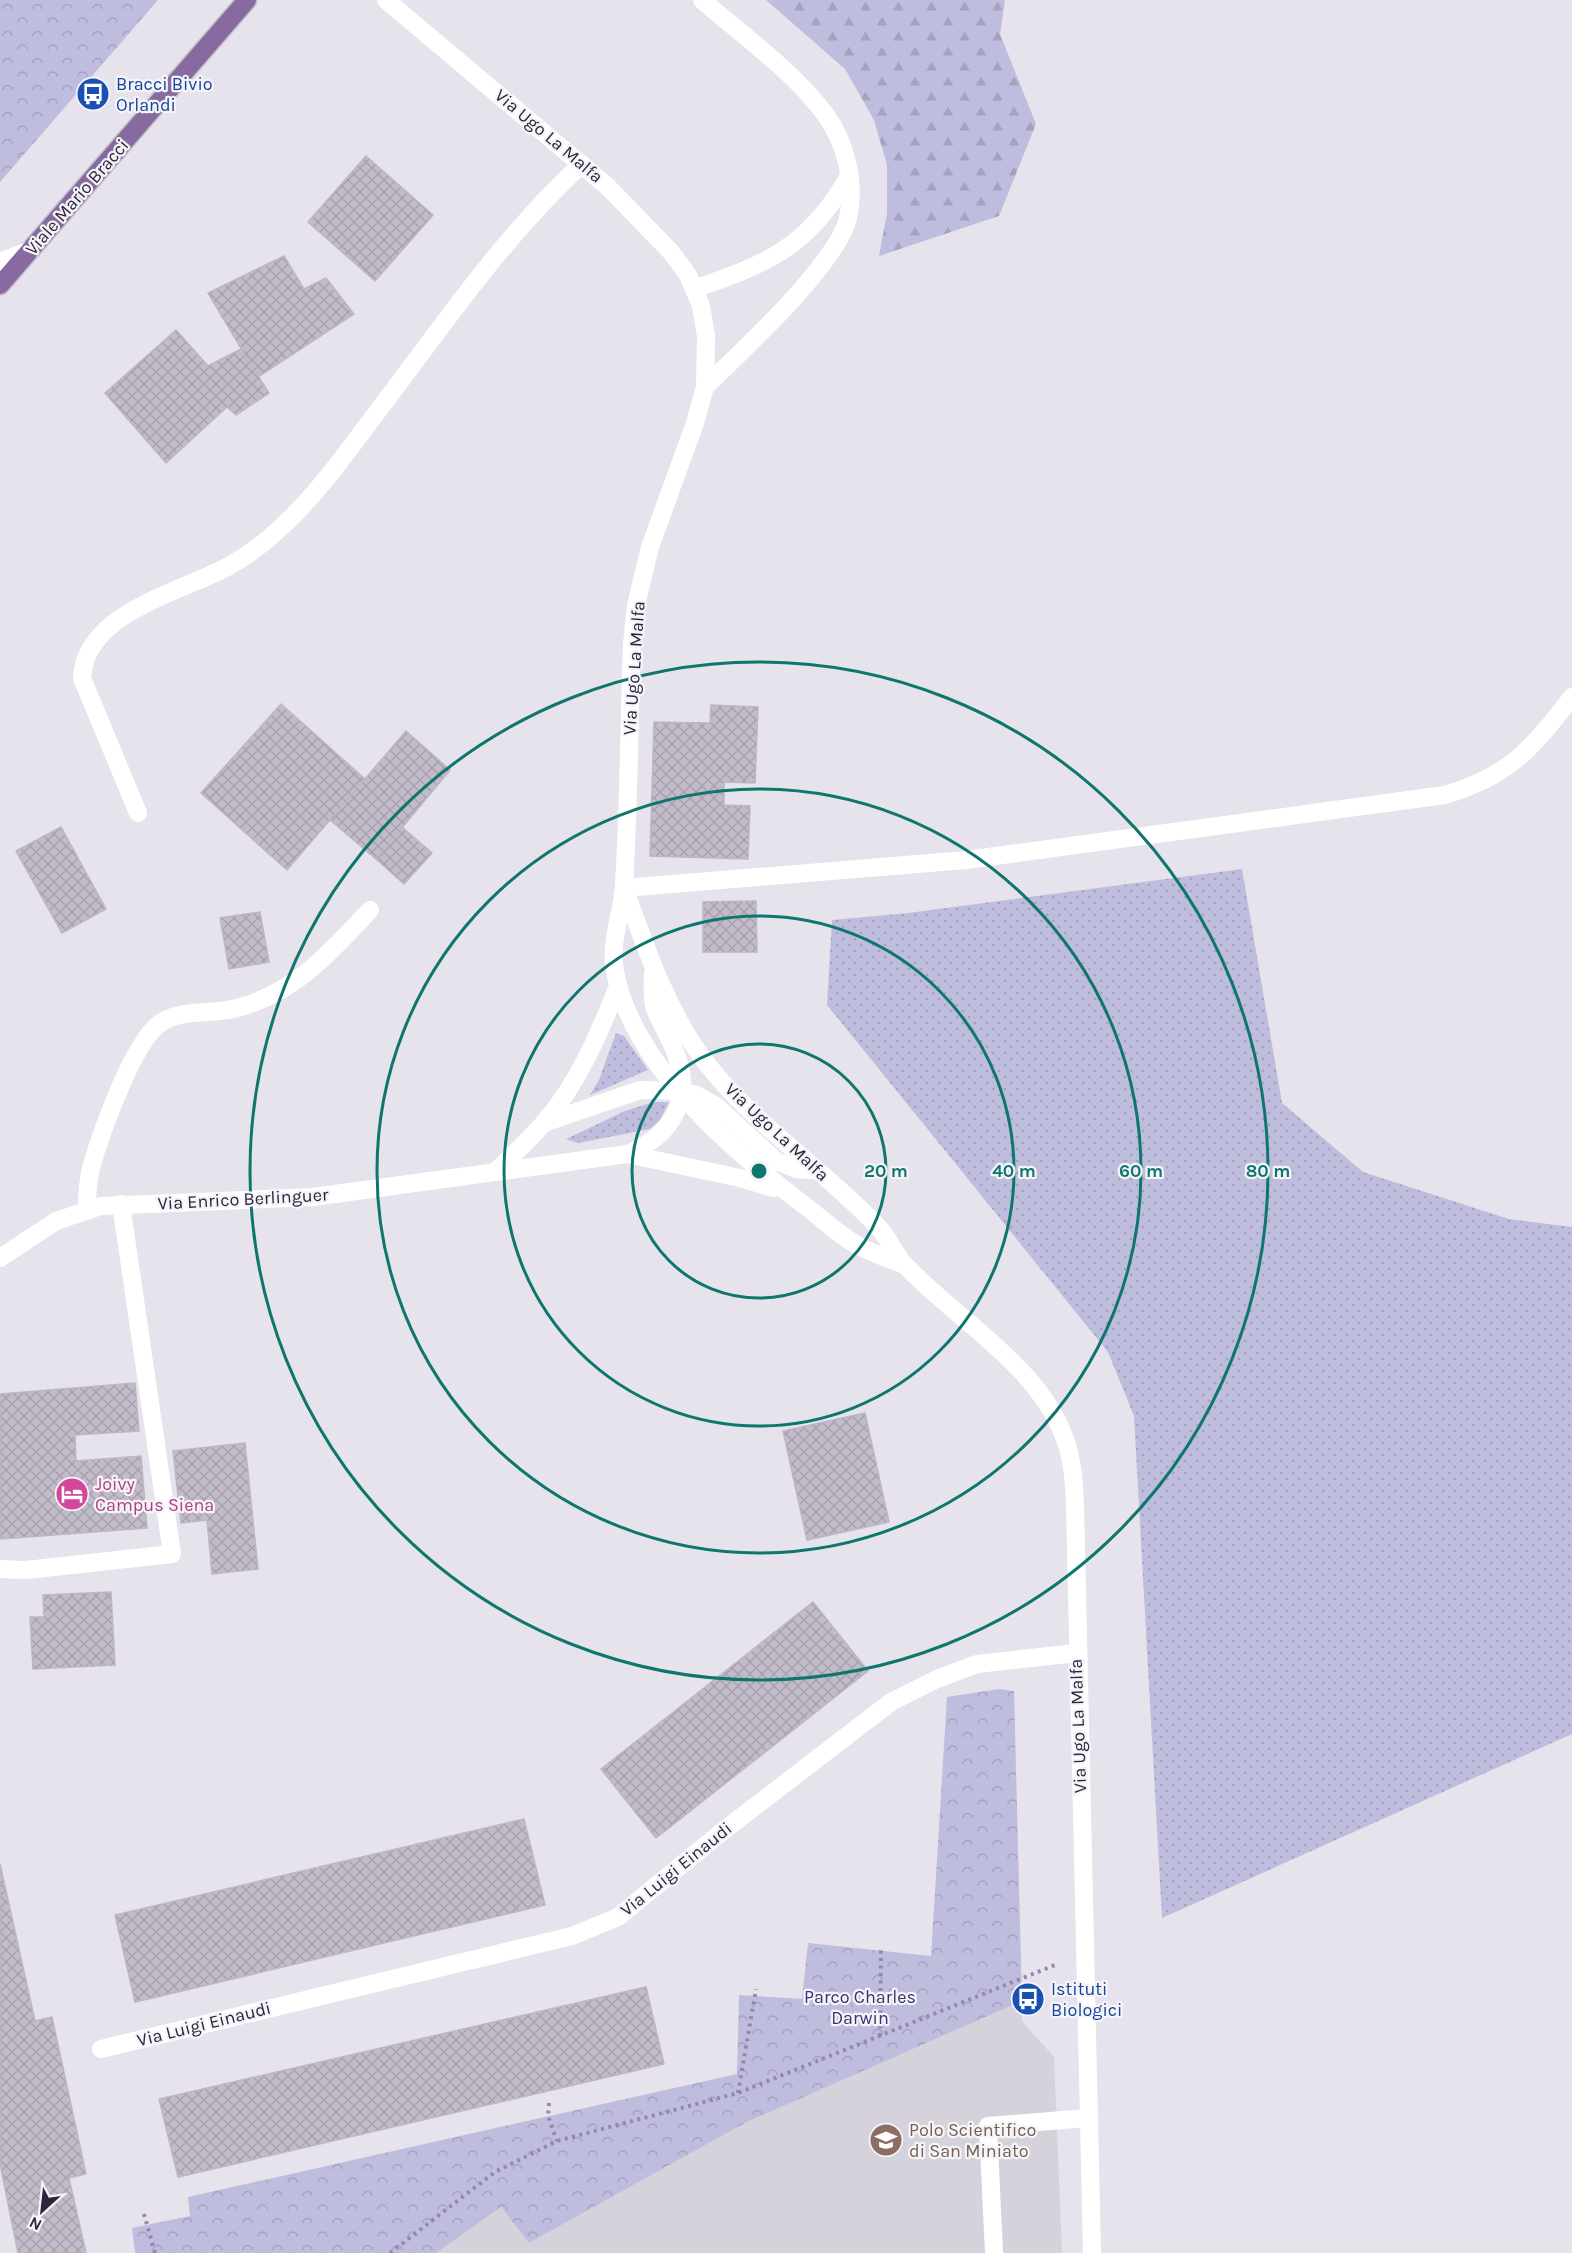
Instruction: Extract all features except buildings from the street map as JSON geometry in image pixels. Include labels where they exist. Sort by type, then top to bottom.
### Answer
[{"type":"main road","name":"Viale Mario Bracci","points":[[0,285],[247,0]]},
{"type":"street","points":[[702,0],[796,83],[824,114],[844,151],[849,177],[848,217],[834,247],[760,334],[705,387]]},
{"type":"street","name":"Via Ugo La Malfa","points":[[392,5],[609,187],[671,252],[694,289],[705,320],[705,387],[695,423],[650,548],[636,605],[632,644],[624,888],[614,935],[614,963],[618,986],[645,1042],[680,1091],[738,1154],[858,1245],[905,1265]]},
{"type":"street","points":[[138,813],[82,678],[83,663],[98,638],[126,615],[229,566],[277,531],[328,476],[493,261],[560,184],[582,164]]},
{"type":"street","points":[[694,289],[752,267],[803,237],[831,208],[849,177]]},
{"type":"street","points":[[0,262],[31,250]]},
{"type":"street","points":[[624,888],[966,860],[1445,795],[1470,788],[1505,770],[1524,755],[1572,698]]},
{"type":"street","name":"Via Ugo La Malfa","points":[[624,888],[672,1008],[701,1056],[744,1103],[879,1227],[905,1265],[1032,1383],[1061,1427],[1074,1478],[1076,1653],[1092,2253]]},
{"type":"street","points":[[87,1208],[92,1166],[127,1071],[153,1029],[179,1014],[237,1008],[291,986],[322,961],[370,910]]},
{"type":"street","name":"Via Enrico Berlinguer","points":[[0,1258],[56,1221],[87,1208],[121,1204],[313,1197],[627,1154],[651,1143],[667,1127],[675,1116],[680,1091],[679,1061],[655,1009],[653,965]]},
{"type":"street","points":[[497,1170],[544,1123],[584,1063],[618,986]]},
{"type":"street","points":[[544,1123],[640,1090],[680,1091],[697,1095],[716,1106],[776,1161],[796,1169],[815,1170]]},
{"type":"street","name":"Via Enrico Berlinguer","points":[[627,1154],[740,1178],[786,1191]]},
{"type":"street","points":[[0,1569],[26,1570],[172,1554],[121,1204]]},
{"type":"street","name":"Via Luigi Einaudi","points":[[101,2049],[572,1935],[604,1924],[634,1905],[723,1831],[891,1702],[937,1679],[977,1664],[1076,1653]]},
{"type":"street","points":[[994,2253],[988,2126],[1088,2118]]},
{"type":"path","points":[[880,2036],[881,1946]]},
{"type":"path","points":[[390,2253],[495,2172],[557,2141],[738,2093],[1084,1954]]},
{"type":"path","points":[[738,2093],[756,1989]]},
{"type":"path","points":[[549,2103],[548,2116],[557,2141]]},
{"type":"path","points":[[144,2214],[155,2253]]},
{"type":"shaded area","name":"Polo Scientifico di San Miniato","points":[[1022,2001],[1022,2021],[1054,2057],[1062,2253],[436,2253],[501,2207],[529,2243],[747,2122]]},
{"type":"green space","points":[[0,0],[158,0],[0,182]]},
{"type":"green space","points":[[766,0],[1005,0],[1000,34],[1036,124],[999,216],[879,256],[887,213],[887,165],[874,120],[845,69]]},
{"type":"green space","points":[[1242,869],[1282,1103],[1363,1172],[1509,1219],[1572,1227],[1572,1734],[1162,1918],[1134,1416],[1108,1352],[827,1005],[832,920],[908,913]]},
{"type":"green space","points":[[616,1033],[624,1036],[648,1070],[590,1095],[599,1080]]},
{"type":"green space","points":[[654,1102],[669,1102],[660,1120],[650,1129],[578,1143],[566,1139],[625,1111]]},
{"type":"green space","name":"Parco Charles Darwin","points":[[999,1689],[1014,1691],[1022,2001],[747,2122],[529,2243],[501,2207],[436,2253],[135,2253],[132,2228],[190,2216],[188,2197],[737,2074],[739,1995],[802,1999],[808,1943],[931,1956],[947,1697]]},
{"type":"place","name":"Bracci Bivio Orlandi","points":[[93,94]]},
{"type":"place","name":"Joivy Campus Siena","points":[[72,1494]]},
{"type":"place","name":"Istituti Biologici","points":[[1028,1999]]},
{"type":"place","name":"Polo Scientifico di San Miniato","points":[[886,2140]]}]
